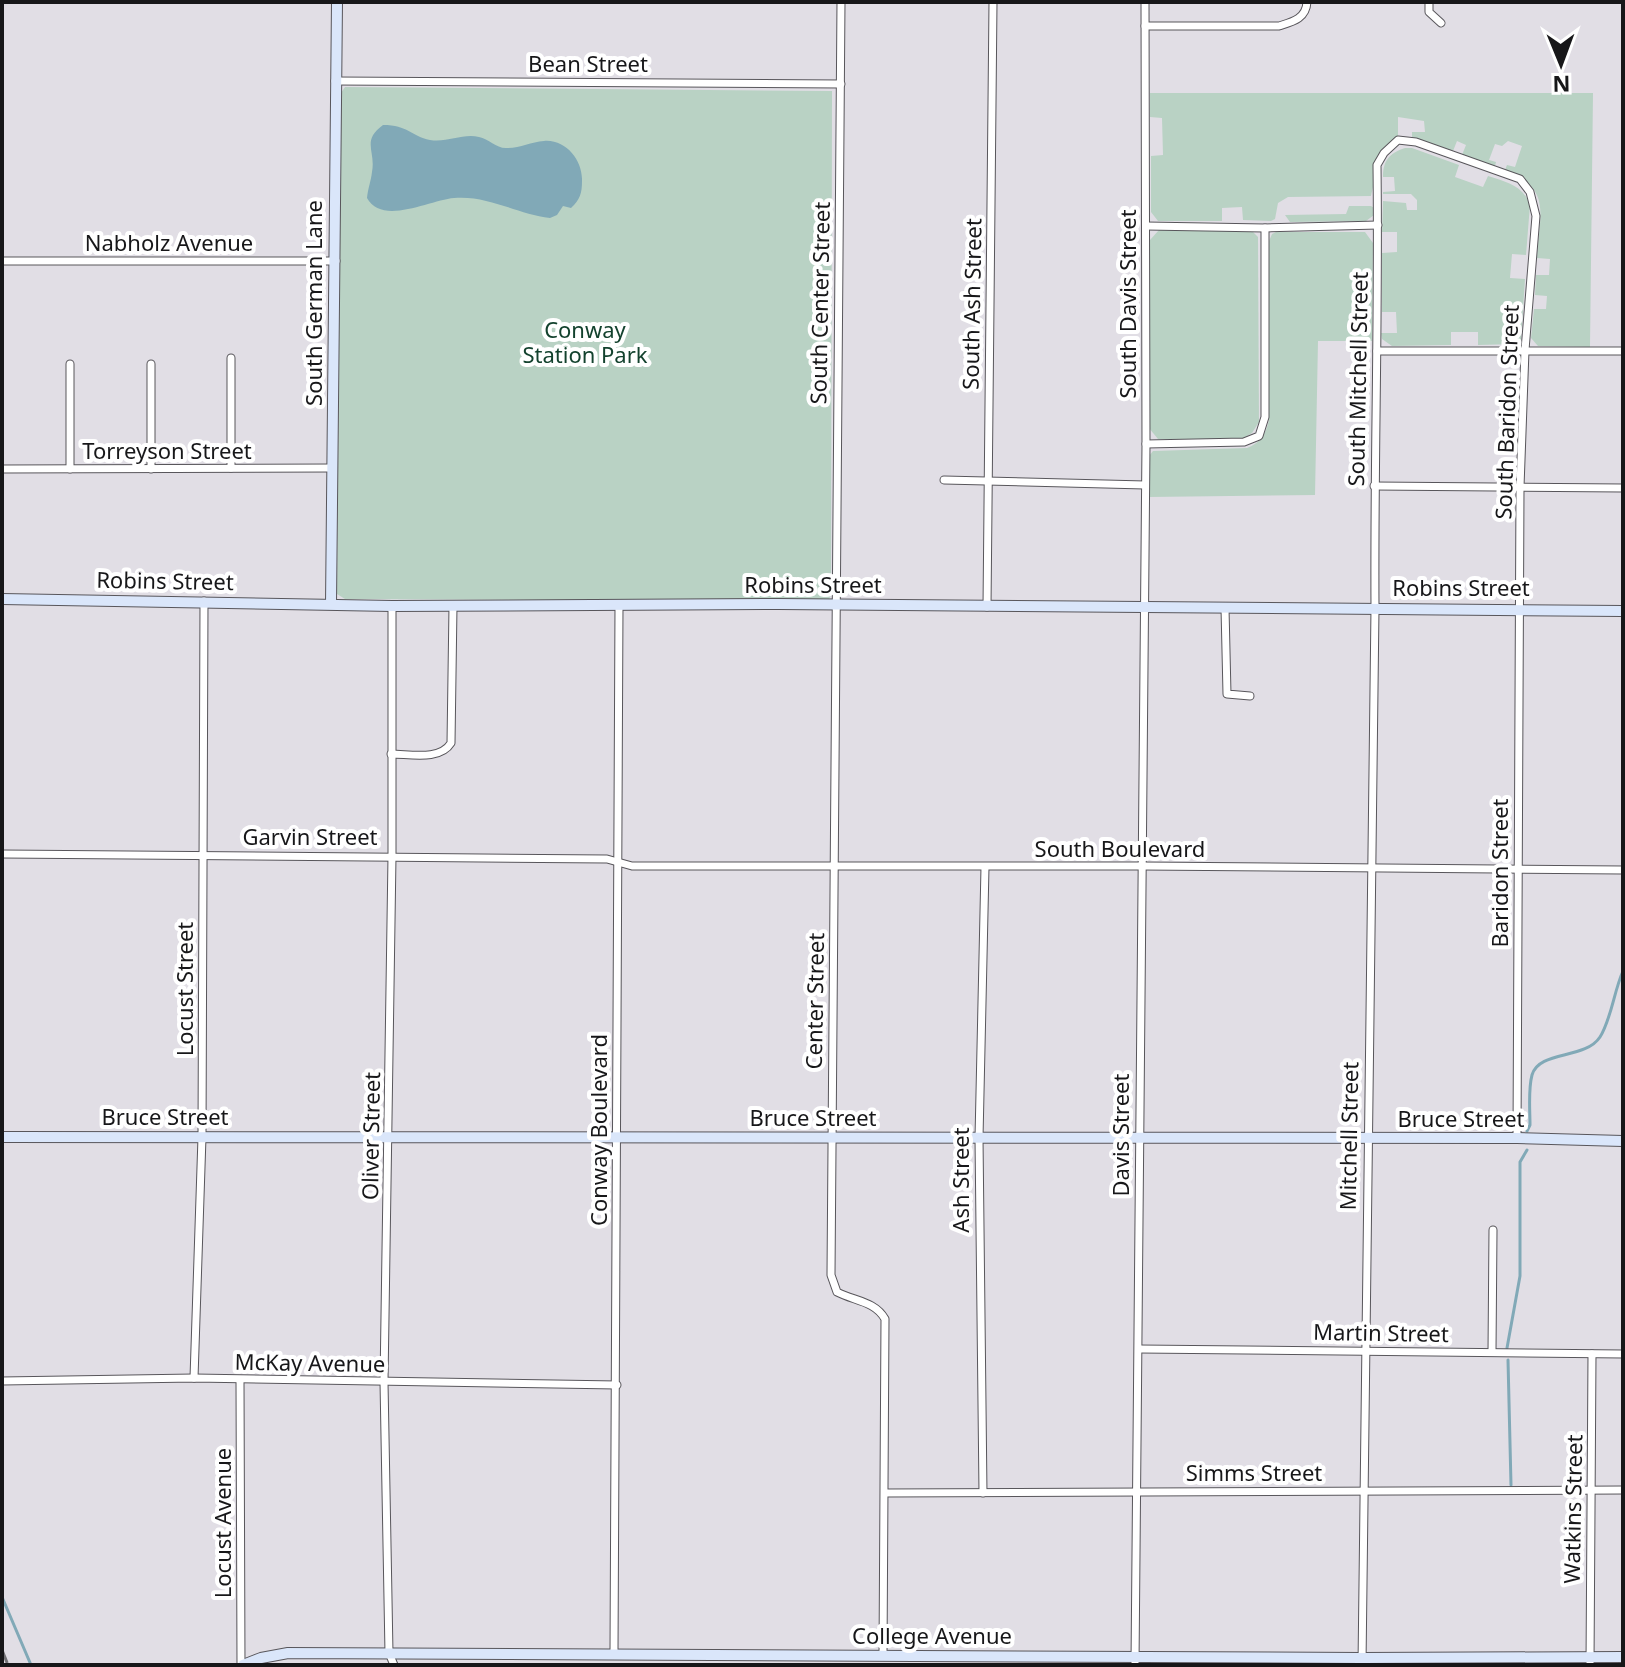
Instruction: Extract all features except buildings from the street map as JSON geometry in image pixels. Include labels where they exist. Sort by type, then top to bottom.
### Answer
[{"type":"street","name":"South German Lane","points":[[331,604],[337,2]]},
{"type":"street","name":"South Center Street","points":[[834,604],[841,2]]},
{"type":"street","name":"South Ash Street","points":[[987,607],[993,2]]},
{"type":"street","name":"South Davis Street","points":[[1143,606],[1146,444],[1145,2]]},
{"type":"street","points":[[1145,26],[1279,26],[1298,21],[1307,8],[1307,2]]},
{"type":"street","points":[[1429,2],[1429,12],[1441,23]]},
{"type":"street","name":"Bean Street","points":[[335,81],[841,84]]},
{"type":"street","name":"South Mitchell Street","points":[[1375,608],[1377,165],[1398,140],[1416,142],[1520,179],[1530,192],[1536,216]]},
{"type":"street","name":"South Baridon Street","points":[[1519,608],[1525,350],[1536,216]]},
{"type":"street","points":[[1146,226],[1265,228],[1378,225]]},
{"type":"street","points":[[1146,444],[1244,442],[1259,436],[1265,417],[1265,228]]},
{"type":"street","name":"Nabholz Avenue","points":[[2,261],[336,261]]},
{"type":"street","points":[[1377,351],[1623,351]]},
{"type":"street","points":[[231,358],[231,468]]},
{"type":"street","points":[[70,364],[70,469]]},
{"type":"street","points":[[151,364],[151,469]]},
{"type":"street","name":"Torreyson Street","points":[[2,469],[332,468]]},
{"type":"street","points":[[944,480],[1145,485]]},
{"type":"street","points":[[1374,486],[1623,488]]},
{"type":"street","name":"Robins Street","points":[[2,599],[392,606],[834,604],[1623,611]]},
{"type":"street","name":"Locust Street","points":[[194,1378],[202,1137],[204,601]]},
{"type":"street","name":"Center Street","points":[[834,604],[832,1285],[837,1292],[871,1304],[885,1319],[883,1655]]},
{"type":"street","name":"Oliver Street","points":[[392,606],[392,856],[384,1382],[389,1653],[394,1665]]},
{"type":"street","points":[[391,754],[434,754],[448,748],[451,743],[453,606]]},
{"type":"street","name":"Conway Boulevard","points":[[614,1653],[619,606]]},
{"type":"street","name":"Davis Street","points":[[1135,1661],[1143,606]]},
{"type":"street","points":[[1225,608],[1227,694],[1250,696]]},
{"type":"street","name":"Mitchell Street","points":[[1362,1662],[1366,1138],[1375,608]]},
{"type":"street","name":"Baridon Street","points":[[1517,1138],[1519,608]]},
{"type":"street","name":"Garvin Street","points":[[2,854],[392,856],[607,859],[618,862]]},
{"type":"street","name":"South Boulevard","points":[[618,862],[632,866],[1623,870]]},
{"type":"street","name":"Ash Street","points":[[983,1493],[979,1138],[985,867]]},
{"type":"street","name":"Bruce Street","points":[[2,1137],[1517,1138],[1623,1141]]},
{"type":"street","points":[[1492,1352],[1493,1230]]},
{"type":"street","name":"Martin Street","points":[[1139,1349],[1623,1354]]},
{"type":"street","name":"Watkins Street","points":[[1590,1661],[1592,1354]]},
{"type":"street","name":"McKay Avenue","points":[[2,1381],[194,1378],[617,1385]]},
{"type":"street","name":"Locust Avenue","points":[[240,1381],[242,1665]]},
{"type":"street","name":"Simms Street","points":[[885,1493],[1623,1490]]},
{"type":"street","name":"College Avenue","points":[[242,1665],[288,1653],[543,1659],[614,1653],[685,1659],[833,1660],[883,1655],[986,1660],[1362,1662],[1590,1661],[1623,1657]]},
{"type":"green space","name":"Conway Station Park","points":[[345,87],[832,91],[829,599],[345,599],[337,594],[341,93]]},
{"type":"green space","points":[[1150,93],[1593,93],[1590,347],[1538,346],[1531,338],[1534,309],[1546,309],[1547,296],[1535,295],[1536,275],[1549,275],[1550,259],[1537,258],[1540,205],[1537,195],[1520,177],[1505,170],[1507,165],[1515,167],[1522,146],[1508,141],[1502,146],[1495,144],[1489,160],[1496,162],[1495,166],[1462,155],[1466,145],[1457,141],[1453,151],[1412,137],[1412,132],[1425,132],[1424,121],[1398,117],[1398,138],[1377,157],[1371,196],[1288,197],[1278,203],[1275,219],[1271,221],[1243,220],[1242,207],[1222,208],[1222,221],[1158,221],[1151,212],[1151,156],[1163,155],[1162,118],[1150,117]]},
{"type":"green space","points":[[1405,148],[1459,165],[1455,177],[1483,187],[1488,176],[1513,185],[1527,198],[1530,205],[1526,255],[1512,254],[1510,278],[1525,279],[1521,340],[1518,344],[1478,345],[1478,332],[1451,332],[1451,345],[1392,346],[1382,339],[1381,333],[1397,333],[1396,312],[1382,312],[1382,253],[1397,252],[1397,232],[1382,232],[1383,201],[1406,203],[1407,210],[1417,210],[1417,200],[1411,194],[1383,194],[1395,191],[1394,177],[1383,177],[1384,166],[1391,155]]},
{"type":"green space","points":[[1349,206],[1371,206],[1374,215],[1366,221],[1290,222],[1285,215],[1346,214]]},
{"type":"green space","points":[[1159,230],[1252,231],[1258,237],[1259,422],[1252,433],[1242,439],[1158,439],[1149,428],[1150,240]]},
{"type":"green space","points":[[1276,232],[1365,232],[1373,243],[1372,341],[1318,341],[1315,495],[1148,497],[1149,456],[1153,451],[1247,448],[1264,434],[1269,420],[1269,241]]},
{"type":"water","points":[[383,125],[398,127],[430,140],[479,137],[503,148],[552,141],[572,153],[580,166],[580,196],[571,208],[563,206],[557,215],[550,218],[467,198],[395,211],[384,210],[374,206],[367,198],[373,165],[371,141]]},
{"type":"waterway","points":[[1527,1131],[1530,1125],[1531,1081],[1536,1067],[1553,1058],[1584,1049],[1600,1037],[1623,971]]},
{"type":"waterway","points":[[1507,1348],[1520,1276],[1520,1162],[1527,1150]]},
{"type":"waterway","points":[[1508,1360],[1511,1485]]},
{"type":"waterway","points":[[2,1597],[31,1665]]},
{"type":"railway","points":[[2,1650],[8,1665]]}]
